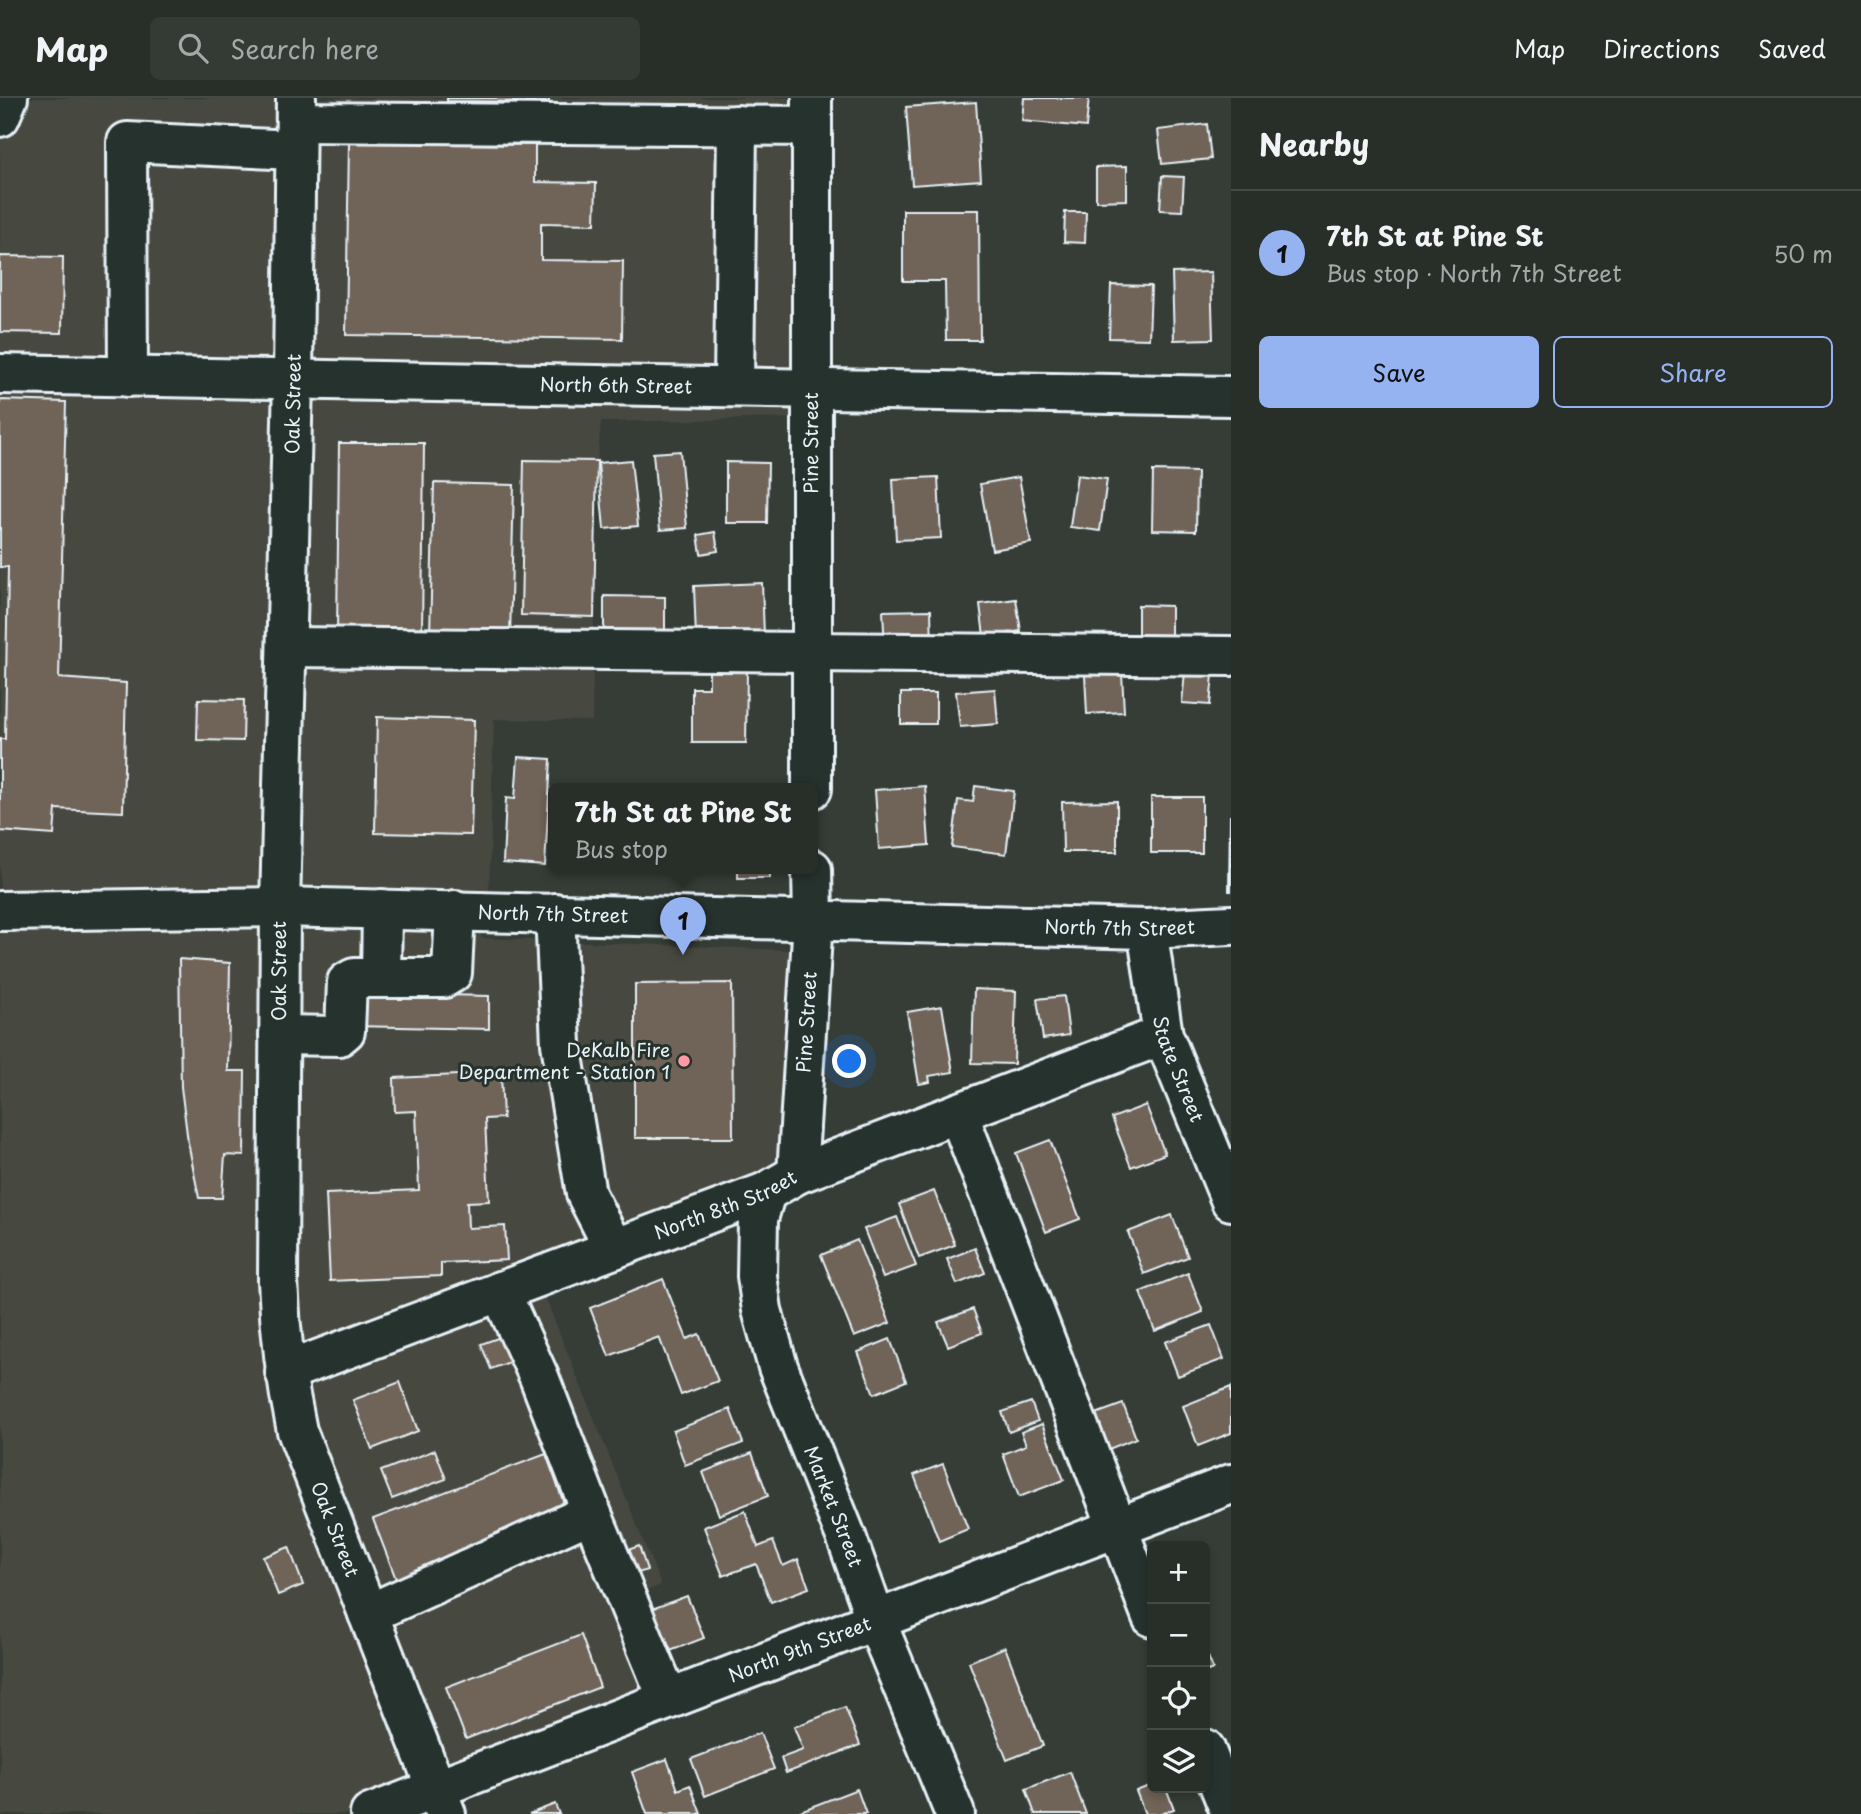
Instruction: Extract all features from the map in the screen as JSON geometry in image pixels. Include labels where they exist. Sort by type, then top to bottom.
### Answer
[{"type":"street","points":[[0,117],[8,98]]},
{"type":"street","points":[[128,377],[127,142],[296,123],[565,111],[644,111],[737,125],[812,112]]},
{"type":"street","name":"Pine Street","points":[[812,112],[812,783]]},
{"type":"street","name":"Oak Street","points":[[296,123],[293,381],[280,906],[278,1281],[285,1372],[297,1431],[441,1801]]},
{"type":"street","points":[[734,386],[737,125]]},
{"type":"street","name":"North 6th Street","points":[[0,374],[1231,396]]},
{"type":"street","points":[[286,647],[1231,656]]},
{"type":"street","name":"Pine Street","points":[[781,1183],[813,920],[812,874]]},
{"type":"street","name":"North 7th Street","points":[[0,911],[280,906],[1147,929],[1231,925]]},
{"type":"street","points":[[381,978],[382,909]]},
{"type":"street","points":[[279,1035],[340,1036],[345,1031],[347,982],[354,978],[444,978],[452,973],[454,910]]},
{"type":"street","points":[[555,913],[561,1044],[586,1194],[614,1249]]},
{"type":"street","name":"State Street","points":[[1147,929],[1163,1035],[1231,1201]]},
{"type":"street","name":"North 8th Street","points":[[285,1372],[614,1249],[958,1112],[1163,1035]]},
{"type":"street","points":[[958,1112],[1147,1604]]},
{"type":"street","name":"Market Street","points":[[781,1183],[758,1219],[757,1276],[762,1310],[778,1367],[847,1539],[876,1621],[955,1814]]},
{"type":"street","points":[[500,1292],[539,1377],[591,1513],[668,1699]]},
{"type":"street","name":"North 9th Street","points":[[370,1814],[441,1801],[668,1699],[1231,1484]]},
{"type":"street","points":[[369,1614],[591,1513]]},
{"type":"street","points":[[1210,1762],[1231,1814]]},
{"type":"shaded area","points":[[0,98],[802,98],[799,418],[601,422],[597,463],[592,721],[494,719],[489,895],[481,938],[788,950],[786,1145],[778,1168],[533,1267],[661,1585],[610,1606],[643,1694],[447,1769],[465,1814],[0,1814]]},
{"type":"building","points":[[447,98],[549,98],[549,102],[447,101]]},
{"type":"building","points":[[1024,98],[1089,98],[1086,127],[1022,121]]},
{"type":"building","points":[[976,102],[981,180],[912,185],[906,107]]},
{"type":"building","points":[[1207,124],[1211,159],[1162,164],[1158,130]]},
{"type":"building","points":[[349,142],[535,145],[535,182],[596,183],[595,224],[541,223],[541,260],[623,261],[622,339],[346,335]]},
{"type":"building","points":[[1127,166],[1127,200],[1096,201],[1096,167]]},
{"type":"building","points":[[1162,176],[1184,177],[1182,211],[1160,210]]},
{"type":"building","points":[[903,210],[979,210],[980,340],[946,340],[945,281],[903,281]]},
{"type":"building","points":[[1065,212],[1086,212],[1085,243],[1064,242]]},
{"type":"building","points":[[0,256],[63,257],[62,333],[0,332]]},
{"type":"building","points":[[1211,272],[1213,339],[1174,340],[1172,273]]},
{"type":"building","points":[[1111,285],[1151,286],[1149,339],[1109,338]]},
{"type":"building","points":[[0,400],[66,402],[59,678],[126,683],[123,812],[56,809],[54,835],[0,831],[0,739],[5,739],[8,567],[0,567]]},
{"type":"building","points":[[339,443],[424,443],[422,636],[337,634]]},
{"type":"building","points":[[680,451],[687,528],[660,530],[653,453]]},
{"type":"building","points":[[524,460],[597,461],[594,617],[521,615]]},
{"type":"building","points":[[631,460],[638,526],[604,529],[598,463]]},
{"type":"building","points":[[726,462],[768,463],[767,523],[726,523]]},
{"type":"building","points":[[1153,471],[1197,472],[1196,531],[1152,530]]},
{"type":"building","points":[[1077,475],[1107,479],[1100,531],[1070,527]]},
{"type":"building","points":[[938,477],[941,538],[896,540],[893,479]]},
{"type":"building","points":[[1019,477],[1031,543],[992,550],[980,484]]},
{"type":"building","points":[[434,483],[514,485],[510,637],[430,634]]},
{"type":"building","points":[[715,532],[718,551],[701,554],[698,535]]},
{"type":"building","points":[[762,583],[764,635],[696,638],[694,586]]},
{"type":"building","points":[[604,596],[665,597],[665,634],[604,634]]},
{"type":"building","points":[[1016,599],[1021,631],[984,636],[980,604]]},
{"type":"building","points":[[1138,605],[1171,606],[1171,635],[1138,634]]},
{"type":"building","points":[[931,610],[932,648],[885,649],[883,611]]},
{"type":"building","points":[[709,671],[747,671],[746,743],[692,743],[692,688],[709,688]]},
{"type":"building","points":[[1185,672],[1213,675],[1210,705],[1182,703]]},
{"type":"building","points":[[1122,673],[1124,712],[1087,714],[1085,675]]},
{"type":"building","points":[[995,689],[998,724],[960,727],[956,692]]},
{"type":"building","points":[[901,693],[936,693],[936,724],[901,724]]},
{"type":"building","points":[[198,699],[244,700],[243,741],[197,740]]},
{"type":"building","points":[[377,717],[474,720],[471,835],[375,833]]},
{"type":"building","points":[[518,757],[551,759],[545,866],[503,863],[506,798],[515,799]]},
{"type":"building","points":[[925,786],[929,845],[879,849],[875,790]]},
{"type":"building","points":[[975,786],[1014,791],[1006,854],[952,847],[958,800],[973,802]]},
{"type":"building","points":[[1151,797],[1202,797],[1202,853],[1151,853]]},
{"type":"building","points":[[1117,801],[1117,852],[1063,852],[1062,802]]},
{"type":"building","points":[[1230,816],[1231,891],[1229,891]]},
{"type":"building","points":[[738,874],[770,874],[770,878],[738,878]]},
{"type":"building","points":[[179,959],[230,963],[228,1071],[245,1071],[244,1156],[225,1155],[222,1198],[199,1198],[188,1142],[181,1087]]},
{"type":"building","name":"DeKalb Fire Department - Station 1","points":[[732,983],[733,1138],[635,1138],[635,984]]},
{"type":"building","points":[[974,989],[1016,991],[1014,1064],[972,1063]]},
{"type":"building","points":[[355,993],[489,996],[489,1029],[354,1026]]},
{"type":"building","points":[[1064,996],[1069,1035],[1043,1039],[1037,999]]},
{"type":"building","points":[[942,1006],[953,1072],[929,1076],[930,1082],[919,1084],[907,1012]]},
{"type":"building","points":[[501,1073],[503,1118],[485,1119],[489,1201],[467,1202],[468,1228],[505,1226],[507,1260],[441,1263],[441,1276],[330,1281],[326,1194],[419,1190],[416,1111],[395,1112],[394,1078]]},
{"type":"building","points":[[1146,1105],[1165,1154],[1131,1167],[1112,1118]]},
{"type":"building","points":[[1050,1140],[1080,1219],[1046,1232],[1016,1153]]},
{"type":"building","points":[[934,1191],[955,1245],[919,1258],[899,1204]]},
{"type":"building","points":[[1172,1215],[1188,1257],[1144,1274],[1128,1232]]},
{"type":"building","points":[[897,1217],[916,1266],[883,1278],[864,1229]]},
{"type":"building","points":[[857,1240],[890,1323],[854,1337],[821,1255]]},
{"type":"building","points":[[975,1248],[985,1273],[957,1284],[947,1259]]},
{"type":"building","points":[[1188,1273],[1203,1312],[1155,1331],[1140,1292]]},
{"type":"building","points":[[663,1279],[687,1339],[699,1334],[718,1381],[681,1395],[659,1337],[609,1356],[590,1308]]},
{"type":"building","points":[[973,1309],[982,1333],[948,1346],[938,1322]]},
{"type":"building","points":[[1211,1325],[1224,1359],[1178,1376],[1165,1342]]},
{"type":"building","points":[[506,1335],[515,1360],[491,1369],[481,1344]]},
{"type":"building","points":[[890,1339],[906,1381],[874,1394],[858,1352]]},
{"type":"building","points":[[400,1382],[418,1431],[372,1449],[353,1400]]},
{"type":"building","points":[[1231,1387],[1231,1433],[1198,1446],[1183,1406]]},
{"type":"building","points":[[1031,1402],[1038,1421],[1009,1432],[1002,1412]]},
{"type":"building","points":[[1123,1404],[1136,1438],[1104,1451],[1090,1416]]},
{"type":"building","points":[[730,1409],[743,1443],[685,1465],[673,1431]]},
{"type":"building","points":[[1042,1424],[1064,1480],[1019,1497],[1003,1454],[1026,1445],[1021,1432]]},
{"type":"building","points":[[435,1450],[446,1479],[392,1499],[381,1471]]},
{"type":"building","points":[[752,1453],[768,1496],[719,1515],[703,1472]]},
{"type":"building","points":[[546,1454],[570,1520],[398,1584],[373,1519]]},
{"type":"building","points":[[943,1464],[968,1529],[939,1541],[914,1475]]},
{"type":"building","points":[[745,1511],[758,1547],[773,1541],[783,1566],[798,1559],[809,1588],[771,1602],[756,1564],[723,1576],[704,1527]]},
{"type":"building","points":[[639,1546],[647,1570],[624,1578],[616,1554]]},
{"type":"building","points":[[289,1547],[303,1585],[278,1595],[263,1557]]},
{"type":"building","points":[[687,1596],[704,1638],[665,1653],[649,1610]]},
{"type":"building","points":[[581,1635],[600,1687],[466,1739],[446,1687]]},
{"type":"building","points":[[1005,1647],[1043,1746],[1007,1760],[969,1662]]},
{"type":"building","points":[[845,1707],[860,1745],[786,1773],[781,1758],[803,1750],[794,1727]]},
{"type":"building","points":[[760,1733],[774,1769],[705,1796],[691,1759]]},
{"type":"building","points":[[667,1759],[678,1790],[690,1785],[701,1814],[647,1814],[632,1772]]},
{"type":"building","points":[[1070,1772],[1086,1814],[1035,1814],[1026,1789]]},
{"type":"building","points":[[1147,1787],[1147,1793],[1168,1793],[1174,1809],[1160,1814],[1145,1814],[1136,1791]]},
{"type":"building","points":[[857,1789],[866,1814],[801,1814],[800,1811]]},
{"type":"building","points":[[555,1804],[559,1814],[529,1814]]},
{"type":"place","name":"7th St at Pine St","points":[[683,955]]},
{"type":"place","name":"DeKalb Fire Department - Station 1","points":[[684,1061]]}]
